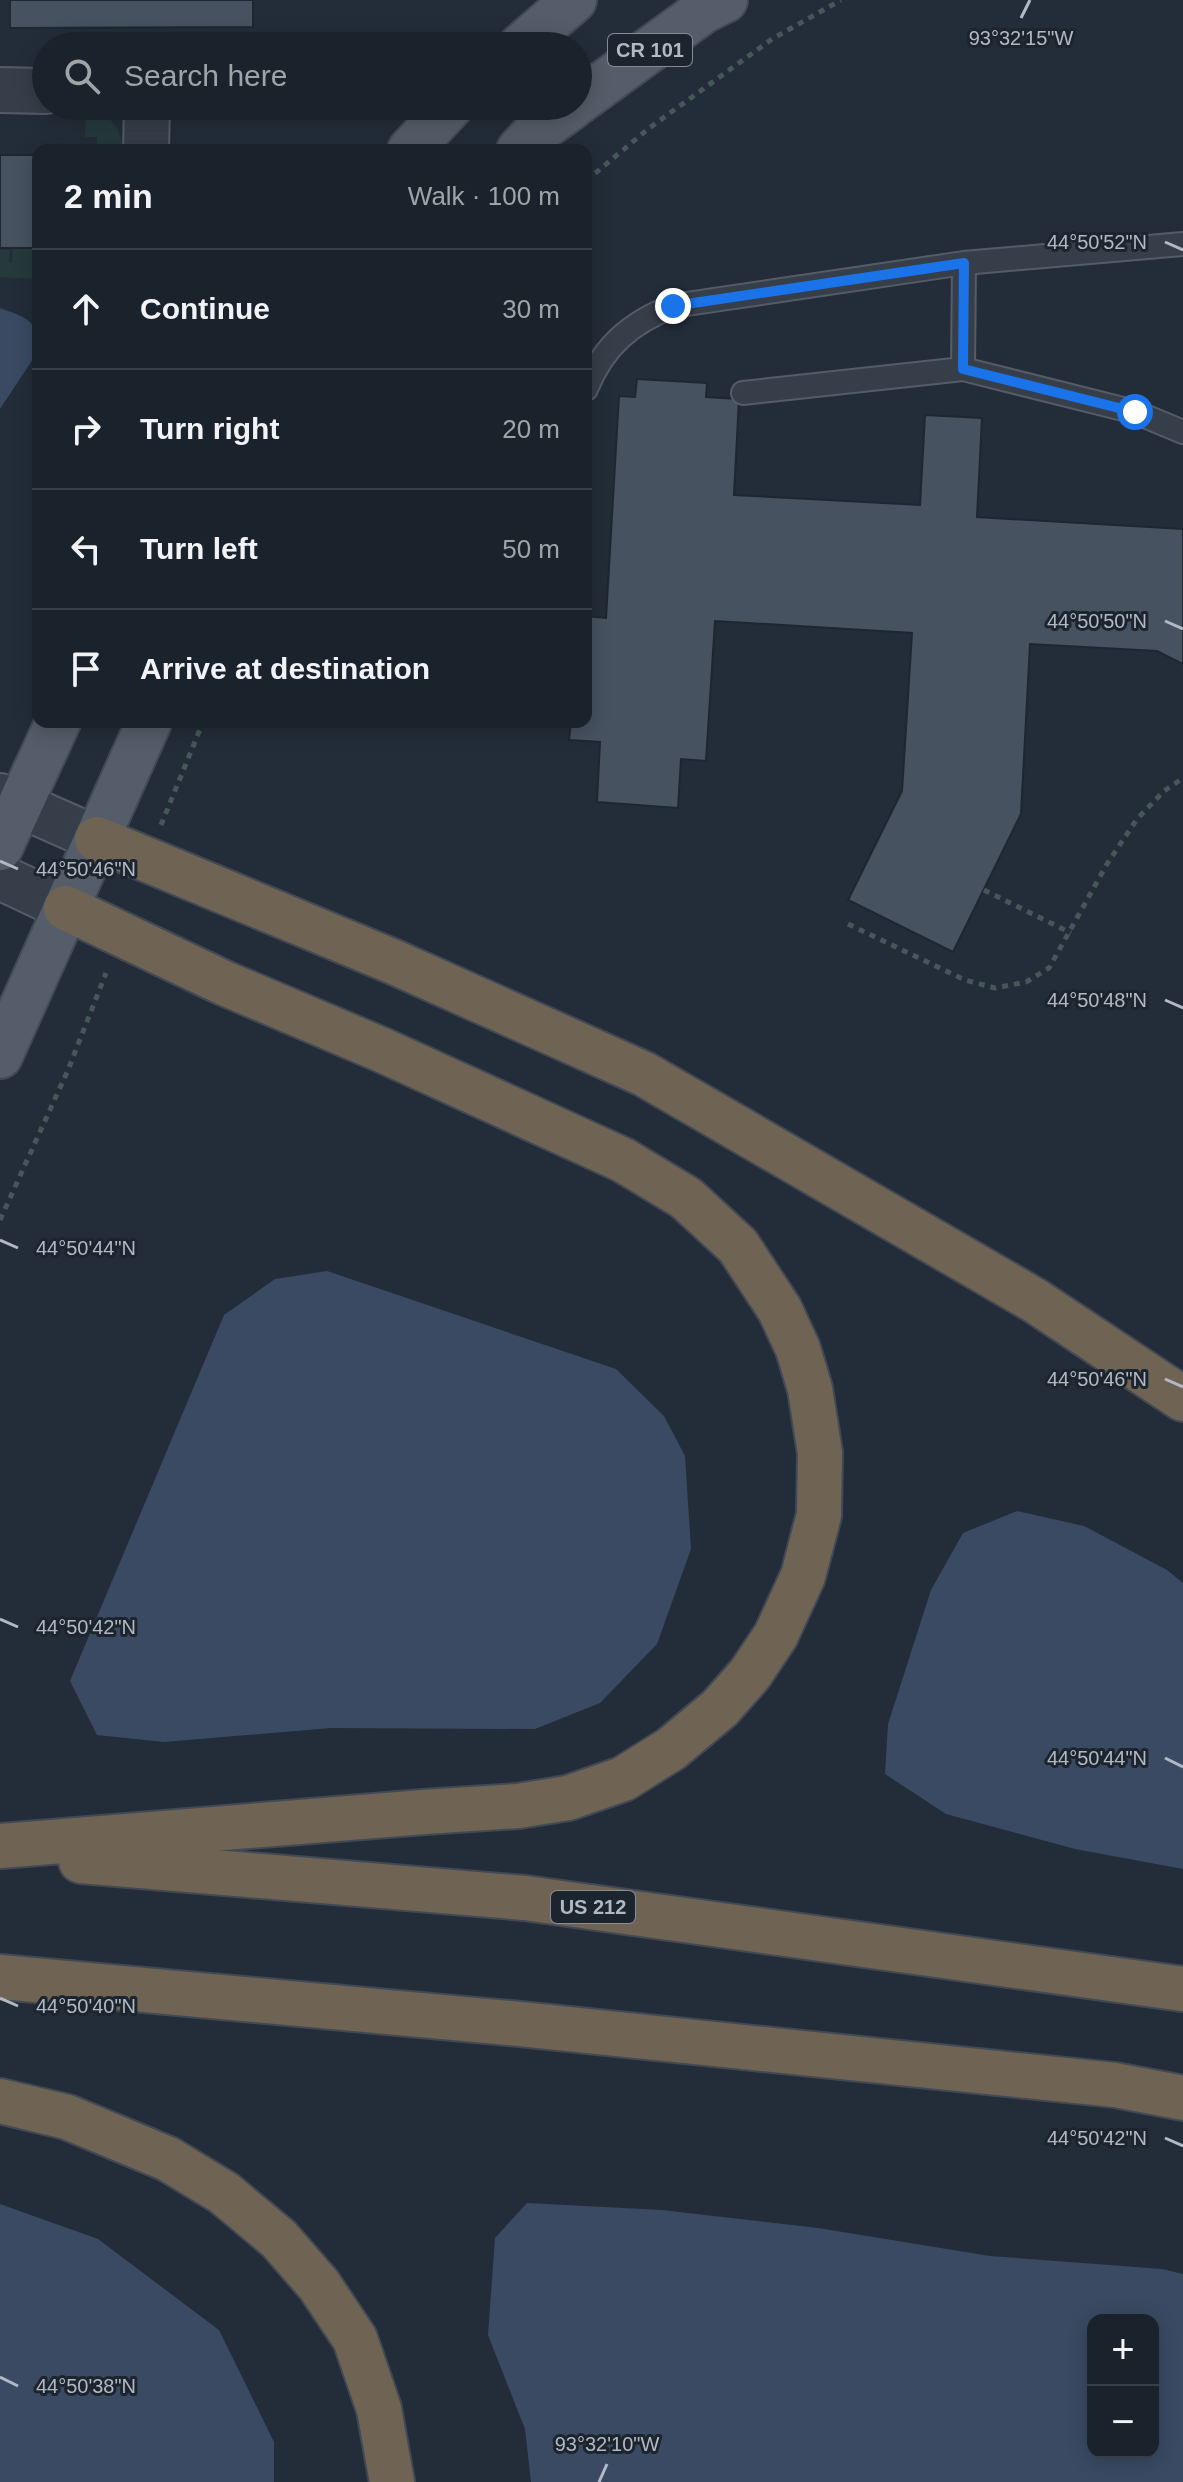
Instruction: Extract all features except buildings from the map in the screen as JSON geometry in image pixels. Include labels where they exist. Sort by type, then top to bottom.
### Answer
[{"type":"highway","points":[[97,839],[394,962],[644,1074],[1034,1300],[1183,1399]]},
{"type":"highway","points":[[0,1846],[518,1806],[568,1798],[623,1779],[671,1749],[720,1708],[750,1674],[776,1635],[803,1576],[819,1515],[820,1453],[810,1389],[798,1349],[780,1310],[738,1246],[686,1198],[623,1160],[382,1050],[224,983],[66,908]]},
{"type":"highway","name":"US 212","points":[[0,1854],[525,1898],[1183,1989]]},
{"type":"highway","points":[[0,1977],[676,2040],[1115,2085],[1183,2098]]},
{"type":"highway","points":[[0,2101],[67,2117],[168,2159],[224,2193],[279,2239],[319,2285],[355,2339],[379,2409],[392,2482]]},
{"type":"main road","points":[[537,32],[574,0]]},
{"type":"main road","name":"CR 101","points":[[592,92],[703,11],[725,0]]},
{"type":"main road","points":[[416,144],[438,120]]},
{"type":"main road","name":"CR 101","points":[[525,144],[554,120]]},
{"type":"main road","points":[[0,848],[10,800],[54,728]]},
{"type":"main road","points":[[0,1056],[146,728]]},
{"type":"street","points":[[0,90],[32,91]]},
{"type":"street","points":[[146,144],[147,120]]},
{"type":"street","points":[[10,800],[97,839]]},
{"type":"street","points":[[0,877],[66,908]]},
{"type":"lane","points":[[592,374],[615,341],[649,316],[673,306],[964,263],[1183,244]]},
{"type":"lane","points":[[963,369],[964,263]]},
{"type":"lane","points":[[743,393],[963,369],[1135,412],[1183,432]]},
{"type":"path","points":[[592,176],[648,129],[772,39],[841,0]]},
{"type":"path","points":[[171,799],[201,728]]},
{"type":"path","points":[[848,924],[965,980],[995,988],[1026,982],[1049,968],[1107,864],[1137,819],[1164,791],[1183,778]]},
{"type":"path","points":[[984,890],[1071,933]]},
{"type":"path","points":[[0,1220],[68,1070],[96,999]]},
{"type":"green space","points":[[86,120],[110,120],[122,144],[97,144],[97,137],[85,137]]},
{"type":"green space","points":[[13,242],[32,244],[32,279],[0,277],[0,250],[10,250],[9,262],[12,263]]},
{"type":"water","points":[[0,308],[32,324],[32,361],[0,409]]},
{"type":"water","points":[[327,1271],[616,1369],[664,1416],[685,1456],[691,1549],[657,1644],[600,1703],[535,1729],[331,1728],[164,1742],[97,1735],[70,1681],[224,1315],[275,1279]]},
{"type":"water","points":[[1017,1511],[1084,1526],[1167,1570],[1183,1583],[1183,1869],[1075,1849],[946,1814],[885,1774],[888,1724],[931,1590],[963,1533]]},
{"type":"water","points":[[527,2203],[662,2210],[818,2228],[990,2256],[1162,2269],[1183,2274],[1183,2482],[531,2482],[525,2429],[488,2335],[495,2238]]},
{"type":"water","points":[[0,2204],[98,2239],[219,2330],[274,2442],[274,2482],[0,2482]]},
{"type":"route","points":[[673,306],[964,263],[963,369],[1135,412]]}]
